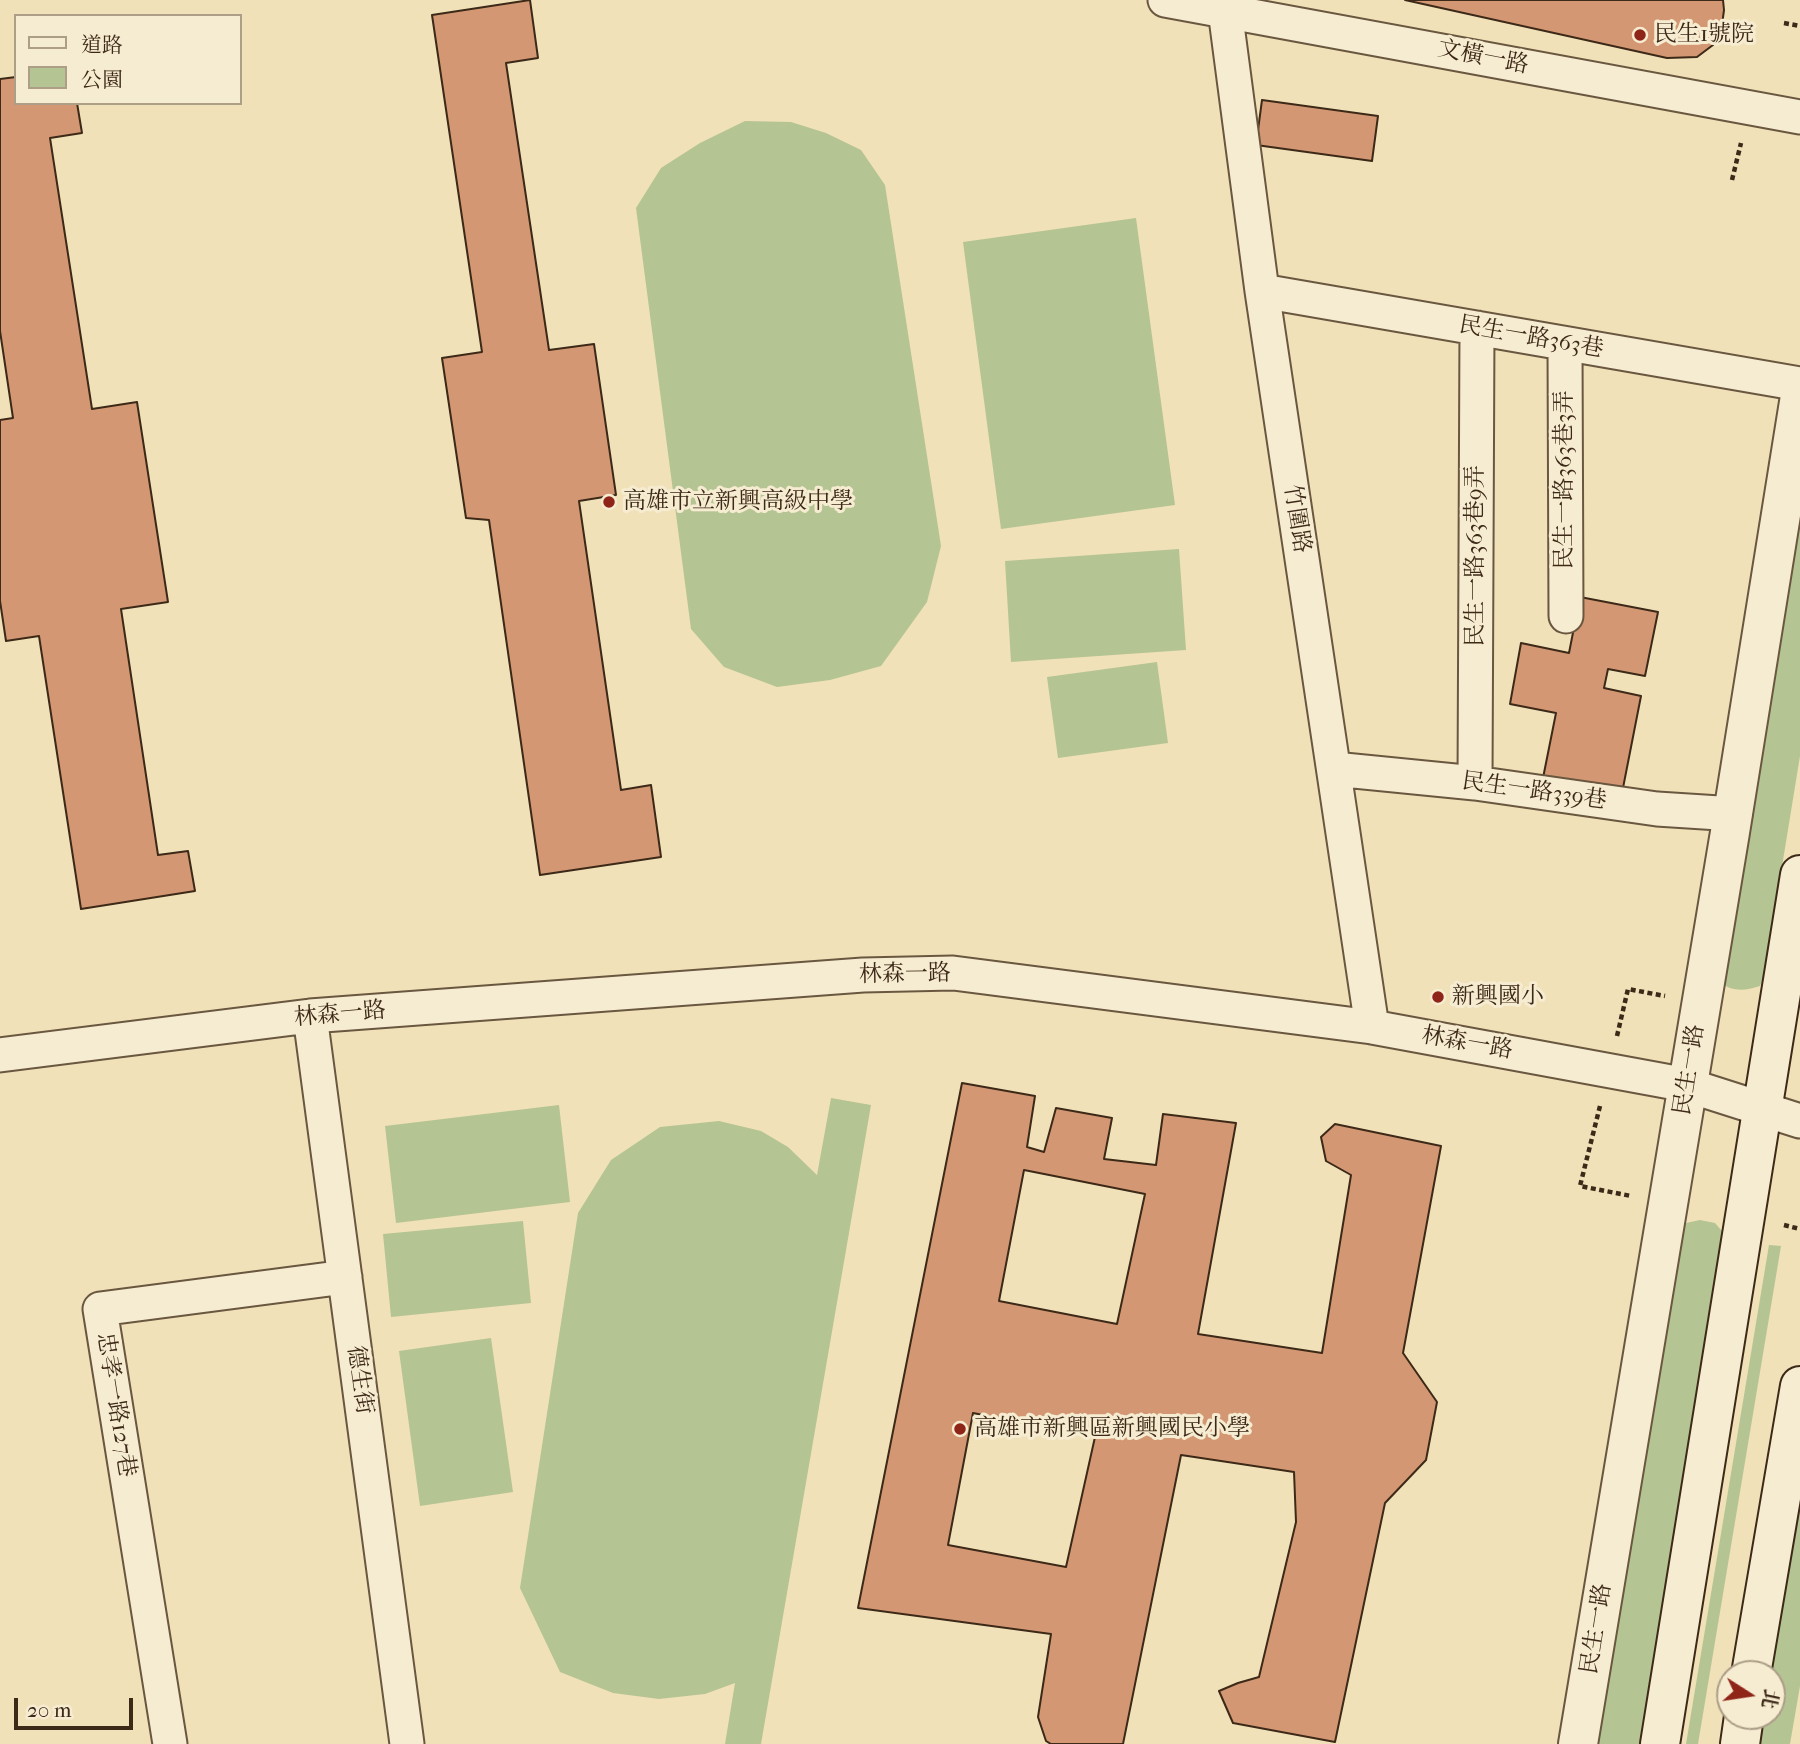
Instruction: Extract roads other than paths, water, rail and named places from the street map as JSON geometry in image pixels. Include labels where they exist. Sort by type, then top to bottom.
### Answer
[{"type":"street","name":"文橫一路","points":[[1165,0],[1800,117]]},
{"type":"street","name":"竹圍路","points":[[1224,10],[1262,291],[1372,1027]]},
{"type":"street","name":"民生一路363巷","points":[[1262,291],[1800,384]]},
{"type":"street","name":"民生一路363巷9弄","points":[[1475,783],[1477,328]]},
{"type":"street","name":"民生一路363巷3弄","points":[[1565,344],[1566,616]]},
{"type":"street","name":"民生一路","points":[[1578,1744],[1687,1085],[1735,814],[1800,396]]},
{"type":"street","name":"民生一路339巷","points":[[1334,769],[1475,783],[1657,809],[1735,814]]},
{"type":"street","points":[[1660,1744],[1800,874]]},
{"type":"street","name":"林森一路","points":[[0,1055],[310,1016],[863,975],[953,973],[1372,1027],[1687,1085],[1800,1121]]},
{"type":"street","name":"德生街","points":[[310,1016],[407,1744]]},
{"type":"street","name":"忠孝一路127巷","points":[[170,1744],[100,1309],[345,1277]]},
{"type":"street","points":[[1754,1660],[1800,1386]]},
{"type":"place","name":"民生1號院","points":[[1640,35]]},
{"type":"place","name":"高雄市立新興高級中學","points":[[609,502]]},
{"type":"place","name":"新興國小","points":[[1438,997]]},
{"type":"place","name":"高雄市新興區新興國民小學","points":[[960,1429]]}]
